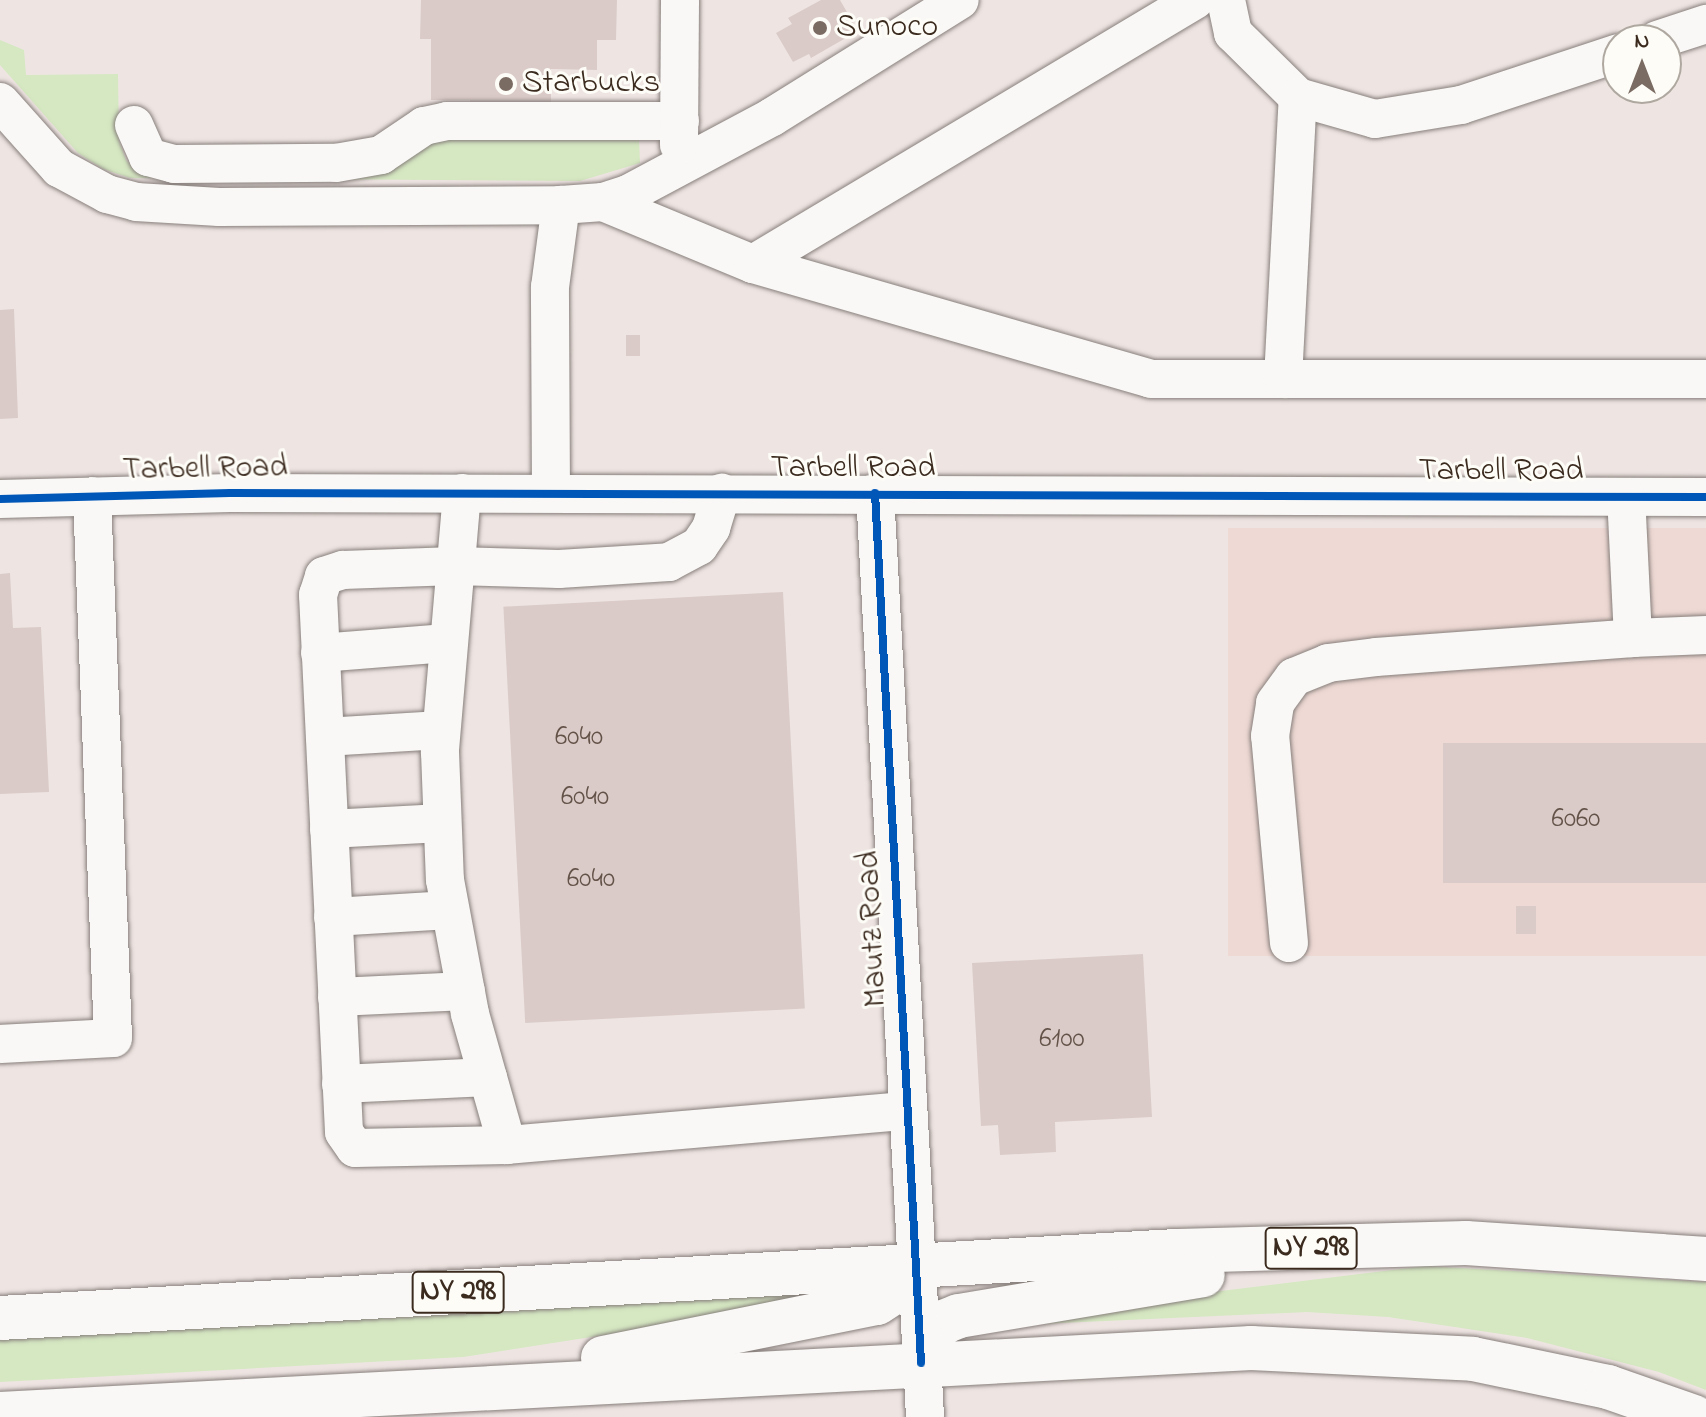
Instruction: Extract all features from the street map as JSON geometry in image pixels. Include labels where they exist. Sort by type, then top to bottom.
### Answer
[{"type":"main road","name":"NY 298","points":[[0,1318],[1178,1251],[1466,1243],[1706,1259]]},
{"type":"main road","points":[[921,1363],[933,1333],[944,1322],[959,1316],[1387,1245]]},
{"type":"main road","points":[[452,1389],[877,1303],[903,1286],[916,1266]]},
{"type":"main road","points":[[0,1414],[921,1363],[1251,1348],[1412,1353],[1473,1359],[1608,1387],[1694,1417]]},
{"type":"street","points":[[679,167],[680,0]]},
{"type":"street","points":[[0,102],[59,168],[107,194],[136,202],[219,207],[561,205],[603,202],[628,194],[772,117],[960,0]]},
{"type":"street","points":[[753,264],[1195,0]]},
{"type":"street","points":[[1226,0],[1233,33],[1298,97],[1375,119],[1461,105],[1602,58]]},
{"type":"street","points":[[1682,32],[1706,24]]},
{"type":"street","points":[[1283,379],[1298,97]]},
{"type":"street","points":[[134,125],[148,157],[174,164],[336,163],[381,155],[424,126],[447,121],[680,121]]},
{"type":"street","points":[[603,202],[753,264],[1151,379],[1706,379]]},
{"type":"street","points":[[551,493],[550,287],[561,205]]},
{"type":"street","points":[[462,493],[441,730],[442,823],[450,910],[466,991],[507,1145]]},
{"type":"street","name":"Tarbell Road","points":[[0,499],[462,493],[1706,497]]},
{"type":"street","points":[[722,493],[711,528],[699,546],[669,562],[559,569],[455,566],[343,570],[324,576],[318,595],[320,653],[344,1132],[355,1148],[507,1145],[907,1111]]},
{"type":"street","name":"Mautz Road","points":[[875,493],[925,1417]]},
{"type":"street","points":[[0,1044],[113,1038],[92,496]]},
{"type":"street","points":[[1626,497],[1633,638]]},
{"type":"street","points":[[1289,943],[1270,736],[1275,703],[1294,677],[1328,663],[1376,657],[1706,635]]},
{"type":"street","points":[[320,653],[447,643]]},
{"type":"street","points":[[325,737],[441,730]]},
{"type":"street","points":[[329,829],[442,823]]},
{"type":"street","points":[[333,917],[450,910]]},
{"type":"street","points":[[337,997],[466,991]]},
{"type":"street","points":[[341,1084],[488,1077]]},
{"type":"shaded area","points":[[1228,528],[1706,528],[1706,956],[1228,956]]},
{"type":"green space","points":[[0,40],[24,50],[26,75],[118,74],[119,141],[126,160],[135,169],[436,135],[639,137],[640,163],[580,181],[130,178],[103,169],[78,153],[0,65]]},
{"type":"green space","points":[[1425,1266],[1706,1282],[1706,1390],[1659,1372],[1527,1338],[1388,1317],[1307,1312],[992,1326],[992,1319]]},
{"type":"green space","points":[[841,1292],[841,1298],[463,1357],[0,1382],[0,1336]]},
{"type":"building","points":[[421,0],[617,0],[616,40],[597,40],[597,70],[551,69],[551,107],[470,106],[470,100],[431,100],[431,39],[420,39]]},
{"type":"building","name":"Sunoco","points":[[821,0],[840,0],[858,31],[811,58],[809,54],[793,62],[776,33],[792,24],[788,18]]},
{"type":"building","points":[[14,309],[18,418],[0,419],[0,310]]},
{"type":"building","points":[[626,335],[640,335],[640,356],[626,356]]},
{"type":"building","points":[[10,573],[13,628],[41,627],[49,792],[0,794],[0,574]]},
{"type":"building","points":[[783,592],[805,1008],[525,1023],[503,607]]},
{"type":"building","points":[[1443,743],[1706,743],[1706,883],[1443,883]]},
{"type":"building","points":[[1516,906],[1536,906],[1536,934],[1516,934]]},
{"type":"building","points":[[1143,954],[1152,1117],[1055,1122],[1056,1152],[1000,1155],[998,1125],[981,1126],[972,963]]},
{"type":"cycle path","points":[[0,499],[230,493],[1706,497]]},
{"type":"cycle path","points":[[875,493],[921,1363]]},
{"type":"place","name":"Sunoco","points":[[820,28]]},
{"type":"place","name":"Starbucks","points":[[506,84]]}]
